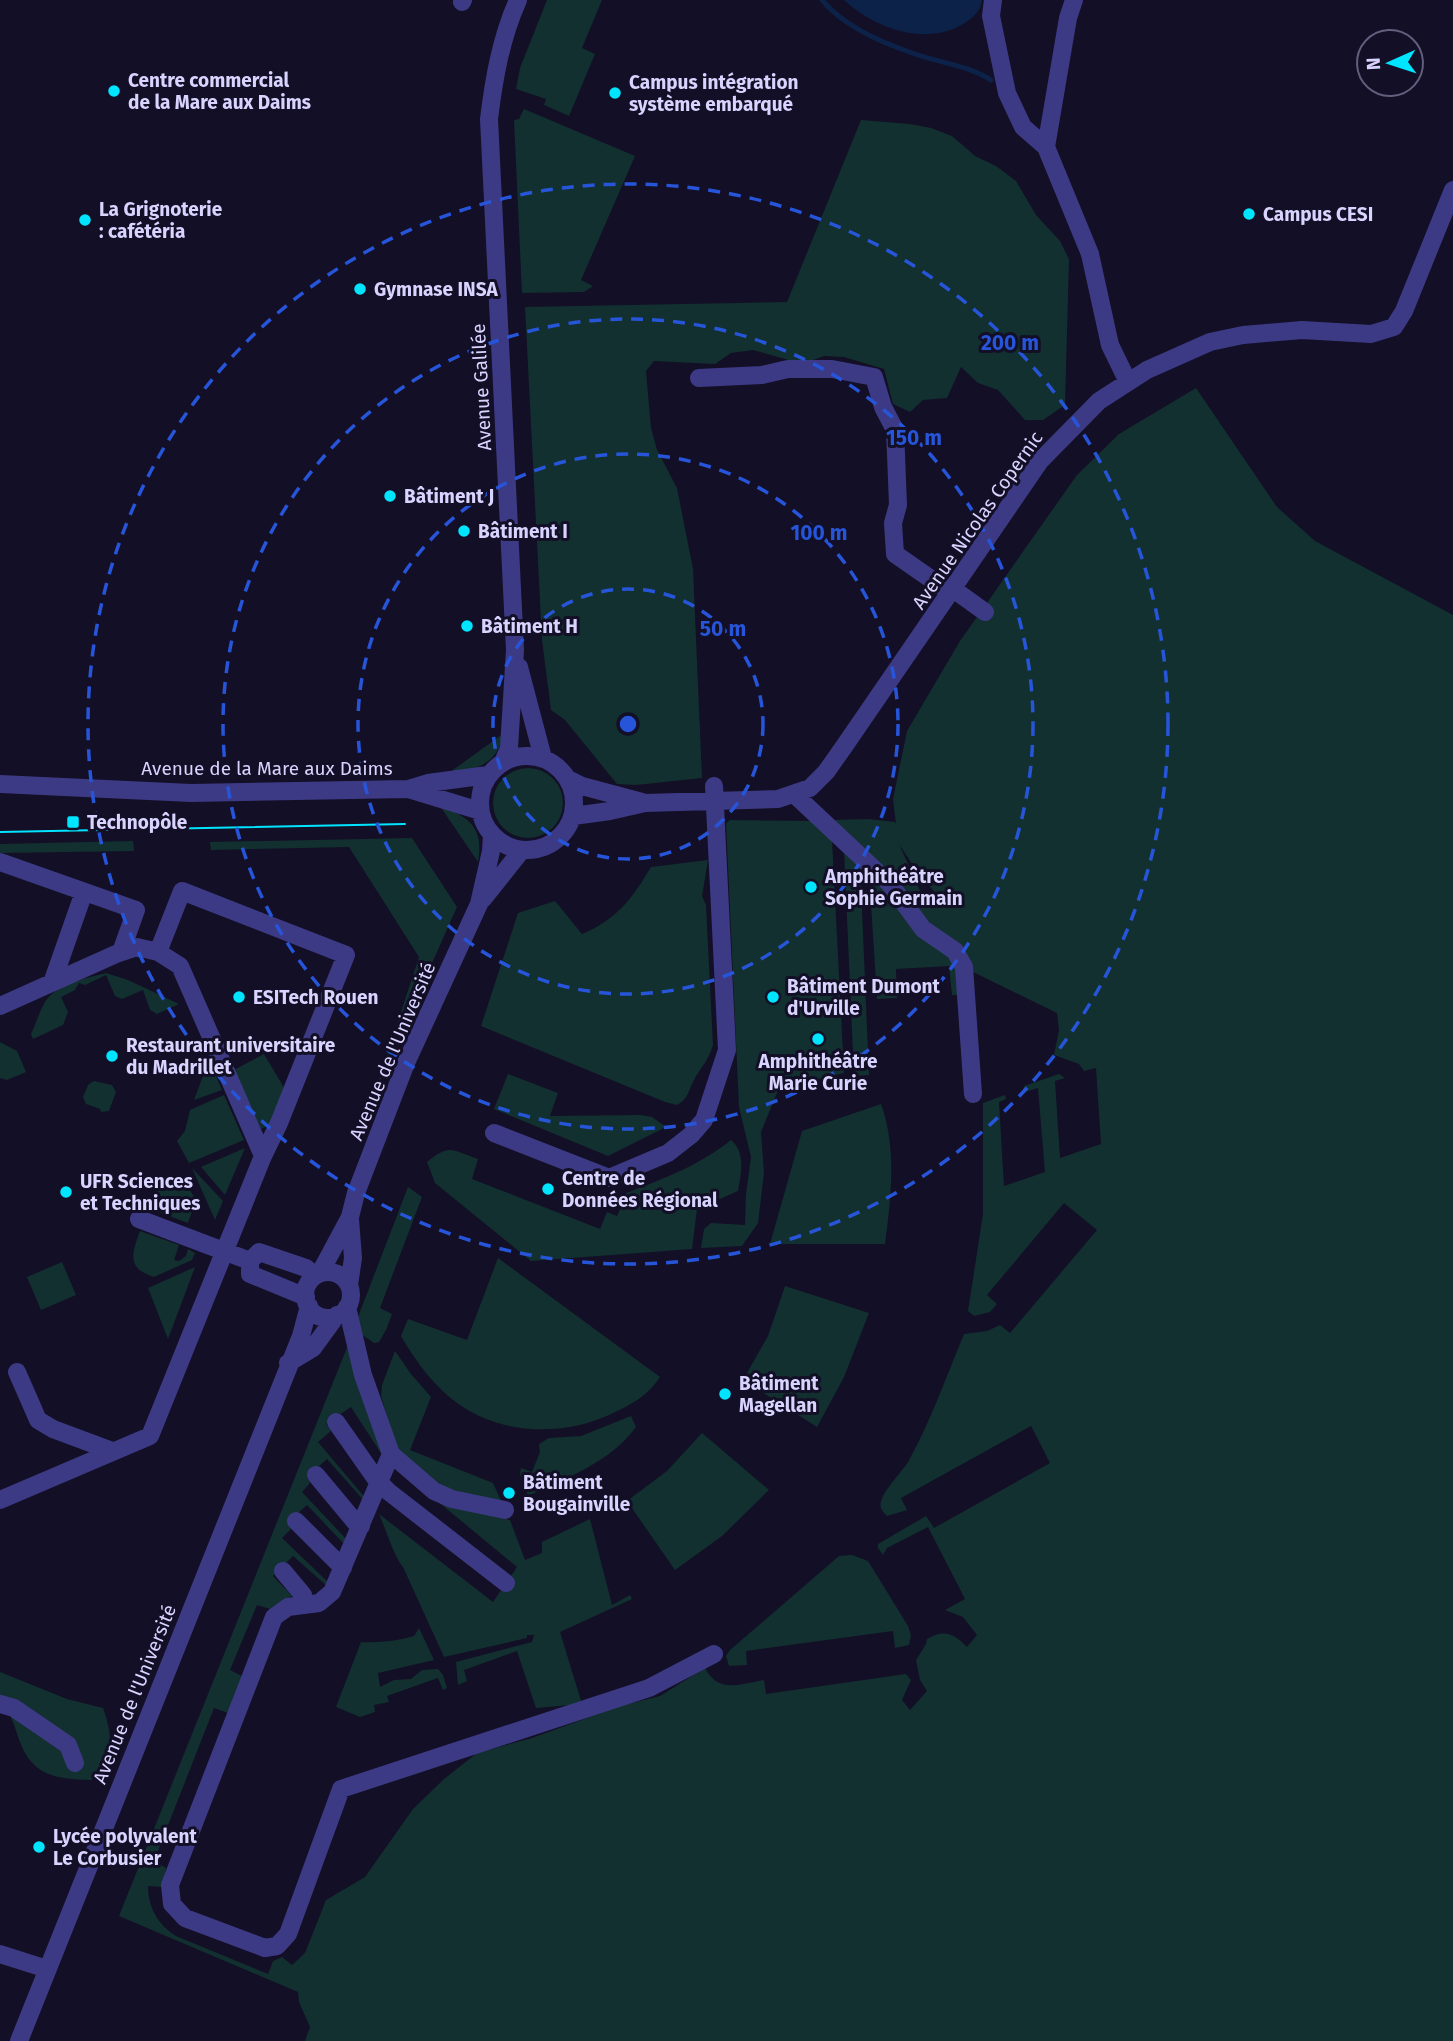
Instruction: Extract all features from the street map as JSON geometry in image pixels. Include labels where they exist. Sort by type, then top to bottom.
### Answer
[{"type":"street","name":"Avenue Galilée","points":[[503,762],[509,748],[512,722],[515,650],[489,119],[501,49],[507,25],[518,0]]},
{"type":"street","points":[[993,0],[991,16],[1007,93],[1023,127],[1046,147],[1090,254],[1110,345],[1128,382]]},
{"type":"street","points":[[1046,147],[1068,18],[1074,0]]},
{"type":"street","points":[[1448,217],[1453,190]]},
{"type":"street","name":"Avenue Nicolas Copernic","points":[[573,816],[714,793],[778,799],[810,788],[826,772],[1040,461],[1099,401],[1147,370],[1221,340],[1243,335],[1303,330],[1371,334],[1394,327],[1448,217]]},
{"type":"street","points":[[699,378],[762,375],[788,369],[832,369],[874,377],[883,407],[895,430],[898,505],[893,523],[895,554],[985,612]]},
{"type":"street","name":"Avenue Galilée","points":[[515,650],[543,758]]},
{"type":"street","points":[[522,756],[543,758],[561,770],[573,791],[573,816],[567,829],[545,846],[522,850],[501,843],[484,824],[480,811],[482,786],[488,775],[503,762],[522,756]]},
{"type":"street","name":"Avenue de la Mare aux Daims","points":[[0,784],[191,793],[408,789],[428,783],[488,775]]},
{"type":"street","name":"Avenue Nicolas Copernic","points":[[568,779],[646,803]]},
{"type":"street","name":"Avenue de la Mare aux Daims","points":[[408,789],[480,811]]},
{"type":"street","points":[[494,1133],[609,1178],[668,1153],[691,1135],[704,1120],[727,1050],[714,793]]},
{"type":"street","points":[[795,795],[890,884],[923,929],[955,951],[964,967],[973,1094]]},
{"type":"street","name":"Avenue de l'Université","points":[[318,1275],[350,1217],[356,1193],[406,1063],[479,904],[492,835]]},
{"type":"street","name":"Avenue de l'Université","points":[[479,904],[522,850]]},
{"type":"street","points":[[0,862],[136,910],[121,952]]},
{"type":"street","points":[[52,983],[84,891]]},
{"type":"street","points":[[0,1500],[150,1436],[346,955],[182,891],[158,952]]},
{"type":"street","points":[[0,1006],[121,952],[138,947],[158,952],[180,966],[263,1156]]},
{"type":"street","name":"Avenue de l'Université","points":[[349,1285],[353,1258],[350,1217]]},
{"type":"street","points":[[139,1219],[250,1261]]},
{"type":"street","points":[[307,1301],[250,1274],[250,1261],[259,1252],[306,1268],[318,1275]]},
{"type":"street","points":[[288,1363],[313,1348],[342,1311],[351,1293],[349,1285],[340,1275],[334,1272],[318,1275],[306,1289],[307,1301],[313,1311],[324,1317],[342,1311]]},
{"type":"street","name":"Avenue de l'Université","points":[[19,2041],[300,1336],[307,1301]]},
{"type":"street","points":[[342,1311],[391,1454],[434,1491],[452,1499],[505,1510]]},
{"type":"street","points":[[17,1372],[38,1420],[53,1429],[112,1451]]},
{"type":"street","points":[[336,1422],[376,1479],[389,1492],[506,1583]]},
{"type":"street","points":[[391,1454],[332,1592],[319,1603],[288,1607],[274,1617],[170,1885],[172,1904],[185,1918],[265,1948],[277,1947],[288,1934],[341,1789],[649,1688],[713,1654]]},
{"type":"street","points":[[316,1475],[361,1526]]},
{"type":"street","points":[[296,1521],[343,1568]]},
{"type":"street","points":[[282,1571],[303,1595],[304,1605]]},
{"type":"street","points":[[0,1704],[14,1708],[68,1745],[75,1763]]},
{"type":"street","points":[[0,1954],[47,1969]]},
{"type":"green space","points":[[547,0],[602,0],[582,48],[595,54],[569,116],[544,105],[546,99],[516,89],[520,68]]},
{"type":"green space","points":[[524,109],[635,156],[581,280],[593,286],[584,292],[522,293],[514,120],[519,119]]},
{"type":"green space","points":[[861,120],[910,124],[952,136],[975,156],[996,166],[1016,181],[1036,215],[1060,241],[1069,259],[1065,405],[1043,420],[1025,420],[998,390],[978,383],[961,367],[947,398],[923,400],[910,412],[893,404],[884,369],[844,357],[824,356],[803,364],[753,350],[731,353],[715,364],[654,361],[646,371],[651,428],[657,450],[677,488],[693,569],[702,778],[636,785],[617,784],[565,720],[551,710],[542,640],[525,307],[787,302]]},
{"type":"green space","points":[[1196,388],[1277,507],[1315,541],[1453,615],[1453,2041],[305,2041],[310,2027],[299,2002],[298,1992],[119,1916],[348,1345],[384,1458],[351,1407],[326,1424],[331,1431],[318,1442],[367,1500],[366,1503],[327,1459],[307,1477],[310,1483],[302,1492],[348,1541],[346,1546],[307,1505],[287,1523],[291,1529],[282,1538],[329,1583],[327,1586],[293,1556],[273,1576],[292,1596],[270,1609],[257,1605],[230,1670],[242,1676],[228,1713],[214,1708],[154,1861],[166,1868],[162,1887],[148,1886],[152,1908],[159,1921],[176,1936],[268,1974],[273,1961],[282,1957],[292,1965],[305,1953],[326,1900],[365,1877],[413,1809],[444,1779],[477,1753],[532,1738],[620,1706],[660,1696],[705,1668],[710,1676],[723,1684],[739,1685],[764,1680],[766,1694],[906,1674],[911,1680],[902,1700],[910,1710],[927,1691],[920,1680],[916,1660],[927,1639],[944,1633],[958,1638],[967,1647],[977,1635],[963,1617],[945,1610],[965,1599],[928,1527],[887,1548],[883,1555],[878,1544],[926,1516],[934,1528],[1050,1463],[1031,1426],[901,1498],[907,1510],[887,1516],[882,1510],[882,1498],[916,1446],[964,1334],[987,1331],[1000,1325],[1010,1333],[1097,1230],[1064,1203],[987,1295],[997,1304],[990,1312],[974,1316],[968,1311],[983,1214],[983,1103],[1005,1095],[1006,1099],[999,1102],[1004,1186],[1045,1172],[1038,1088],[1022,1093],[1024,1086],[1059,1074],[1065,1078],[1055,1081],[1060,1158],[1101,1144],[1096,1068],[1084,1071],[1079,1064],[1054,1055],[1059,1030],[1057,1013],[971,971],[832,820],[868,819],[895,822],[896,825],[893,799],[907,731],[960,641],[1077,475],[1119,434]],"holes":[[[899,844],[942,901],[933,903],[921,893]]]},
{"type":"green space","points":[[504,733],[496,753],[484,764],[446,775]]},
{"type":"green space","points":[[528,768],[547,774],[557,784],[563,803],[557,822],[547,832],[528,838],[509,832],[499,822],[493,803],[499,784],[509,774]]},
{"type":"green space","points":[[440,806],[467,820],[477,832],[478,862]]},
{"type":"green space","points":[[730,820],[812,821],[832,840],[844,1073],[779,1088],[761,1132],[764,1173],[758,1223],[742,1246],[701,1248],[704,1229],[711,1223],[745,1225],[751,1157],[739,1107],[726,823]]},
{"type":"green space","points":[[412,838],[457,907],[375,1091],[419,957],[349,847],[211,850],[210,842]]},
{"type":"green space","points":[[133,841],[134,851],[0,853],[0,844]]},
{"type":"green space","points":[[844,850],[860,863],[869,1075],[854,1076]]},
{"type":"green space","points":[[708,860],[702,896],[706,905],[713,1045],[681,1103],[677,1105],[665,1102],[481,1026],[518,913],[555,901],[582,934],[614,915],[637,889],[651,867]]},
{"type":"green space","points":[[869,872],[955,960],[958,995],[952,995],[949,966],[896,969],[897,998],[877,999]]},
{"type":"green space","points":[[106,973],[128,980],[179,1004],[157,1014],[150,1010],[143,990],[122,999],[115,996],[106,975],[85,985],[79,983],[75,990],[61,997],[68,1012],[63,1025],[33,1039],[31,1034],[50,996],[72,983]]},
{"type":"green space","points":[[0,1042],[17,1051],[26,1072],[7,1080],[0,1078]]},
{"type":"green space","points":[[264,1054],[286,1091],[274,1123],[261,1129],[234,1070]]},
{"type":"green space","points":[[209,1060],[222,1090],[194,1100]]},
{"type":"green space","points":[[508,1074],[558,1093],[550,1116],[640,1115],[652,1117],[666,1127],[608,1156],[494,1109]]},
{"type":"green space","points":[[94,1081],[112,1085],[116,1092],[109,1111],[101,1112],[100,1109],[86,1104],[83,1097],[88,1085]]},
{"type":"green space","points":[[224,1095],[244,1140],[189,1163],[177,1141],[185,1131],[190,1110]]},
{"type":"green space","points":[[881,1104],[891,1155],[891,1191],[885,1244],[770,1244],[802,1131]]},
{"type":"green space","points":[[731,1140],[741,1157],[738,1191],[697,1209],[692,1249],[531,1261],[435,1183],[427,1162],[446,1150],[478,1159],[472,1179],[600,1229],[607,1212],[617,1216],[624,1200],[618,1196],[691,1166]]},
{"type":"green space","points":[[245,1148],[225,1195],[201,1167]]},
{"type":"green space","points":[[192,1168],[223,1201],[215,1220]]},
{"type":"green space","points":[[175,1179],[185,1182],[196,1200],[188,1223],[148,1208],[156,1186]]},
{"type":"green space","points":[[408,1187],[422,1197],[380,1308],[392,1314],[379,1342],[374,1343],[361,1334],[358,1317]]},
{"type":"green space","points":[[140,1231],[179,1245],[174,1260],[179,1261],[186,1256],[188,1249],[195,1253],[192,1260],[154,1277],[145,1273],[135,1264],[134,1259]]},
{"type":"green space","points":[[498,1258],[660,1377],[650,1390],[638,1400],[609,1415],[572,1427],[553,1429],[514,1427],[495,1422],[477,1415],[442,1391],[401,1336],[408,1319],[467,1340]]},
{"type":"green space","points":[[62,1262],[76,1295],[41,1310],[27,1277]]},
{"type":"green space","points":[[195,1267],[168,1339],[148,1288]]},
{"type":"green space","points":[[785,1286],[869,1313],[844,1377],[817,1427],[743,1380],[768,1336]]},
{"type":"green space","points":[[395,1351],[431,1397],[410,1450],[493,1483],[502,1503],[438,1488],[405,1461],[395,1443],[381,1396],[382,1385]]},
{"type":"green space","points":[[631,1416],[636,1427],[614,1450],[587,1468],[528,1496],[520,1474],[521,1468],[532,1472],[540,1452],[539,1444],[549,1438],[581,1436]]},
{"type":"green space","points":[[702,1433],[769,1490],[722,1536],[675,1570],[627,1501],[667,1471]]},
{"type":"green space","points":[[425,1491],[456,1507],[510,1520],[525,1560],[542,1553],[542,1542],[590,1519],[612,1605],[630,1595],[632,1599],[560,1632],[582,1704],[536,1708],[517,1651],[464,1670],[467,1681],[458,1685],[456,1662],[532,1642],[534,1635],[444,1657],[393,1550],[379,1514],[493,1602],[517,1567]]},
{"type":"green space","points":[[852,1555],[868,1561],[908,1626],[911,1635],[909,1645],[895,1648],[893,1631],[746,1651],[747,1665],[729,1666],[726,1656],[730,1650],[839,1556]]},
{"type":"green space","points":[[419,1628],[434,1660],[378,1673],[380,1687],[394,1680],[411,1679],[422,1670],[438,1669],[447,1688],[443,1690],[438,1678],[387,1696],[389,1702],[374,1705],[375,1712],[360,1717],[336,1707],[361,1642],[408,1638],[414,1636]]},
{"type":"green space","points":[[0,1672],[67,1699],[103,1708],[109,1728],[110,1747],[99,1773],[91,1780],[68,1779],[48,1774],[32,1763],[25,1754],[10,1717],[0,1703]]},
{"type":"water","points":[[844,0],[982,0],[976,14],[963,24],[948,31],[917,34],[885,26],[870,19]]},
{"type":"waterway","points":[[822,0],[852,26],[877,39],[915,54],[973,71],[991,80]]},
{"type":"tram line","points":[[0,832],[405,824]]},
{"type":"place","name":"Centre commercial de la Mare aux Daims","points":[[114,91]]},
{"type":"place","name":"Campus intégration système embarqué","points":[[615,93]]},
{"type":"place","name":"Campus CESI","points":[[1249,214]]},
{"type":"place","name":"La Grignoterie : cafétéria","points":[[85,220]]},
{"type":"place","name":"Gymnase INSA","points":[[360,289]]},
{"type":"place","name":"Bâtiment J","points":[[390,496]]},
{"type":"place","name":"Bâtiment I","points":[[464,531]]},
{"type":"place","name":"Bâtiment H","points":[[467,626]]},
{"type":"place","name":"Technopôle","points":[[73,822]]},
{"type":"place","name":"Amphithéâtre Sophie Germain","points":[[811,887]]},
{"type":"place","name":"ESITech Rouen","points":[[239,997]]},
{"type":"place","name":"Bâtiment Dumont d'Urville","points":[[773,997]]},
{"type":"place","name":"Amphithéâtre Marie Curie","points":[[818,1039]]},
{"type":"place","name":"Restaurant universitaire du Madrillet","points":[[112,1056]]},
{"type":"place","name":"Centre de Données Régional","points":[[548,1189]]},
{"type":"place","name":"UFR Sciences et Techniques","points":[[66,1192]]},
{"type":"place","name":"Bâtiment Magellan","points":[[725,1394]]},
{"type":"place","name":"Bâtiment Bougainville","points":[[509,1493]]},
{"type":"place","name":"Lycée polyvalent Le Corbusier","points":[[39,1847]]}]
